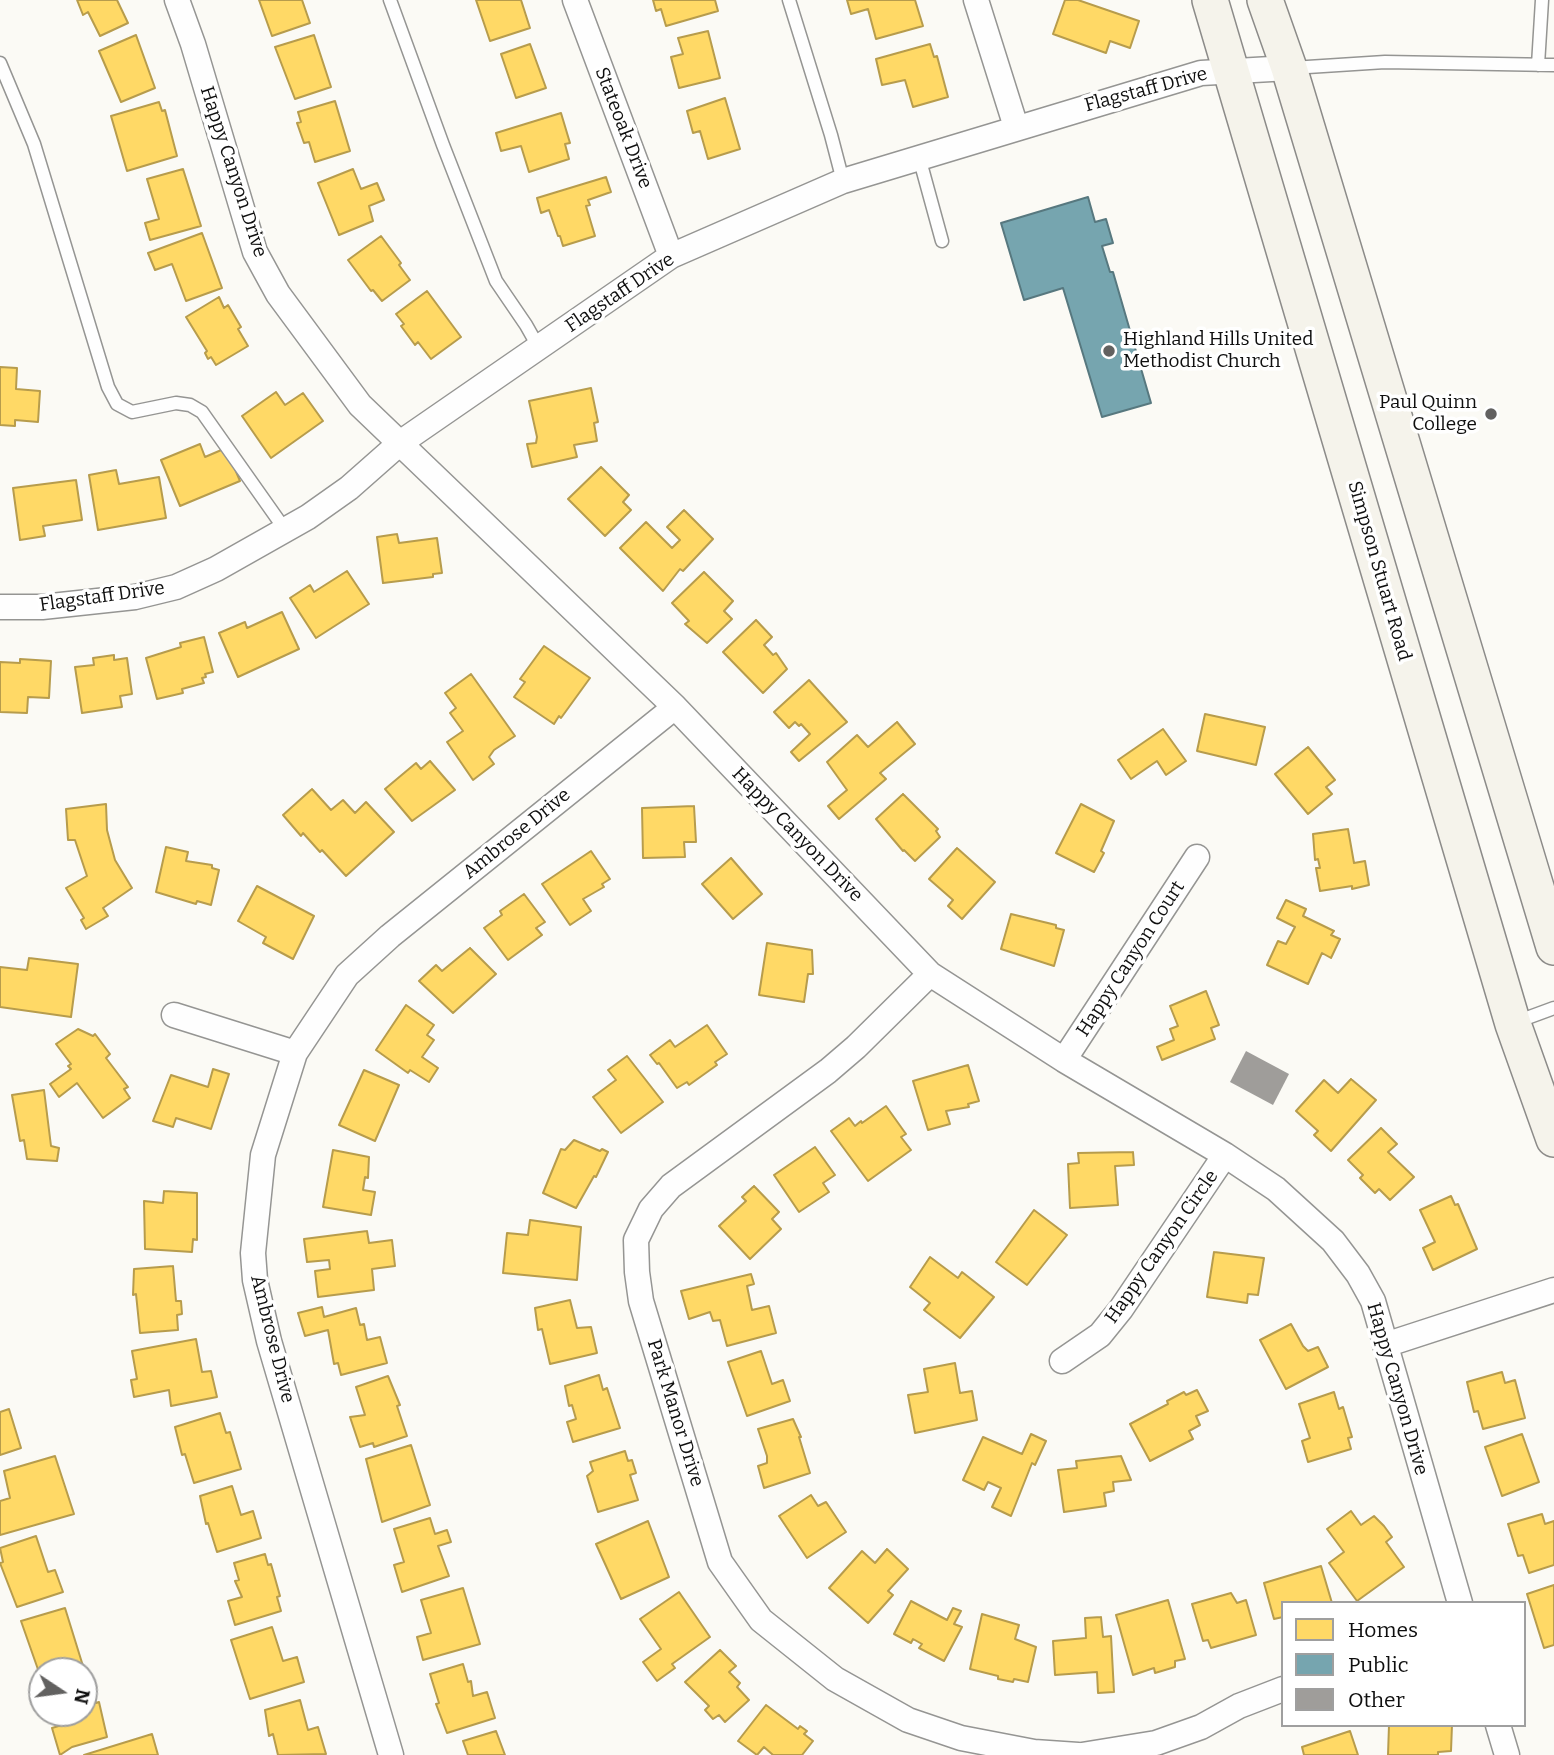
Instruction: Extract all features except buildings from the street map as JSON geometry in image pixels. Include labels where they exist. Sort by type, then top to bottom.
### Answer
[{"type":"main road","name":"Simpson Stuart Road","points":[[1210,0],[1513,1024],[1554,1139]]},
{"type":"main road","points":[[1265,0],[1289,68],[1554,947]]},
{"type":"street","name":"Happy Canyon Drive","points":[[177,0],[193,44],[255,251],[278,294],[360,405],[675,707],[930,974],[1064,1060],[1225,1155],[1276,1189],[1332,1241],[1358,1273],[1373,1301],[1459,1601]]},
{"type":"street","name":"Stateoak Drive","points":[[575,0],[671,256]]},
{"type":"street","points":[[976,0],[1016,127]]},
{"type":"street","name":"Flagstaff Drive","points":[[0,607],[91,603],[176,587],[216,569],[286,531],[349,488],[400,443],[671,256],[843,181],[1201,73],[1289,68]]},
{"type":"street","name":"Ambrose Drive","points":[[391,1755],[268,1341],[255,1280],[253,1253],[263,1155],[295,1053],[347,975],[390,936],[675,707]]},
{"type":"street","name":"Happy Canyon Court","points":[[1064,1060],[1197,857]]},
{"type":"street","name":"Park Manor Drive","points":[[930,974],[856,1047],[828,1070],[671,1186],[651,1209],[636,1240],[641,1301],[720,1562],[761,1620],[835,1679],[958,1746],[1080,1755],[1156,1744],[1201,1727],[1239,1706],[1281,1690]]},
{"type":"street","points":[[174,1015],[295,1053]]},
{"type":"street","name":"Happy Canyon Circle","points":[[1062,1361],[1100,1335],[1121,1309],[1225,1155]]},
{"type":"street","points":[[1385,1345],[1554,1290]]},
{"type":"street","points":[[1498,1727],[1507,1755]]},
{"type":"lane","points":[[390,0],[496,281],[539,348]]},
{"type":"lane","points":[[789,0],[843,181]]},
{"type":"lane","points":[[1538,65],[1542,0]]},
{"type":"lane","points":[[1289,68],[1385,62],[1554,65]]},
{"type":"lane","points":[[0,63],[34,145],[108,387],[117,404],[132,412],[176,404],[190,405],[202,412],[286,531]]},
{"type":"lane","points":[[919,157],[942,241]]},
{"type":"lane","points":[[1513,1024],[1554,1008]]},
{"type":"place","name":"Highland Hills United Methodist Church","points":[[1109,351]]},
{"type":"place","name":"Paul Quinn College","points":[[1491,414]]}]
